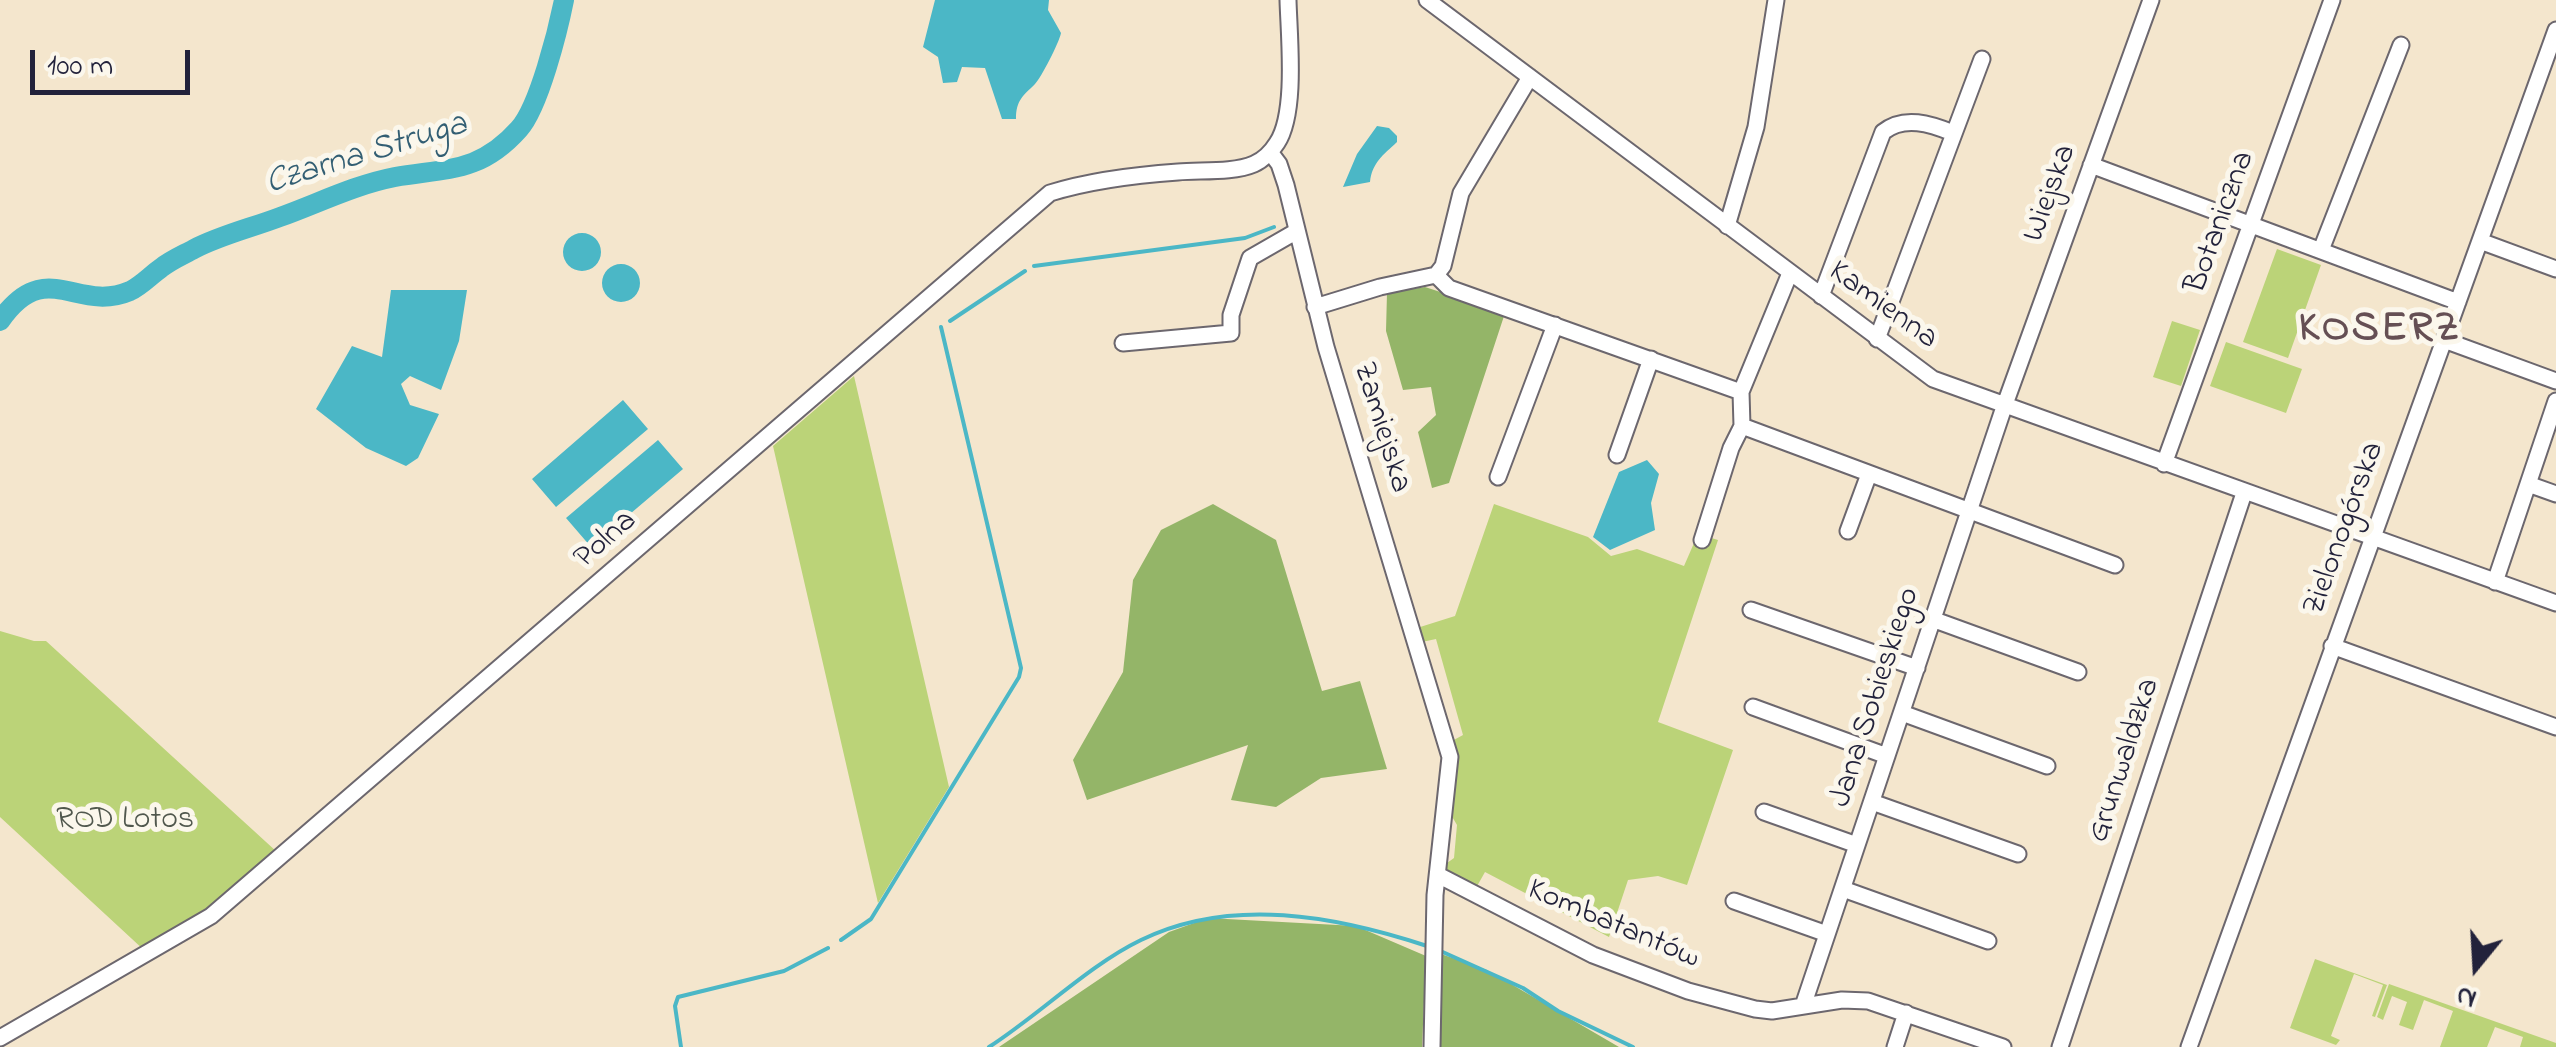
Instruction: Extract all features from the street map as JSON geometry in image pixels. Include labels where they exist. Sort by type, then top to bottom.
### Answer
[{"type":"street","points":[[1270,152],[1285,121],[1291,68],[1288,0]]},
{"type":"street","name":"Kamienna","points":[[1426,0],[1934,379],[2556,603]]},
{"type":"street","points":[[1727,226],[1756,127],[1776,0]]},
{"type":"street","name":"Wiejska","points":[[2004,407],[2150,0]]},
{"type":"street","name":"Botaniczna","points":[[2164,464],[2332,0]]},
{"type":"street","name":"Zielonogórska","points":[[2189,1047],[2556,30]]},
{"type":"street","points":[[2321,250],[2400,45]]},
{"type":"street","points":[[1877,339],[1982,58]]},
{"type":"street","points":[[1316,307],[1436,275],[1444,266],[1461,193],[1530,78]]},
{"type":"street","points":[[1820,296],[1883,132],[1908,122],[1953,133]]},
{"type":"street","name":"Zamiejska","points":[[1270,152],[1286,185],[1316,307],[1447,741],[1450,772],[1438,875],[1432,1047]]},
{"type":"street","name":"Polna","points":[[0,1038],[166,944],[225,904],[1050,193],[1147,174],[1244,166],[1270,152]]},
{"type":"street","points":[[2091,166],[2458,302]]},
{"type":"street","points":[[1122,342],[1232,334],[1231,315],[1250,258],[1296,231]]},
{"type":"street","points":[[2480,241],[2556,269]]},
{"type":"street","points":[[1702,540],[1742,426],[1742,392],[1790,273]]},
{"type":"street","points":[[1436,275],[1449,288],[1742,392]]},
{"type":"street","points":[[1498,477],[1555,325]]},
{"type":"street","points":[[2444,340],[2556,380]]},
{"type":"street","points":[[1617,454],[1651,359]]},
{"type":"street","points":[[2495,582],[2556,401]]},
{"type":"street","name":"Jana Sobieskiego","points":[[1803,1006],[2004,407]]},
{"type":"street","points":[[1742,426],[2114,565]]},
{"type":"street","points":[[1848,531],[1869,474]]},
{"type":"street","points":[[2528,484],[2556,494]]},
{"type":"street","name":"Grunwaldzka","points":[[2060,1047],[2244,493]]},
{"type":"street","points":[[1752,610],[1917,668]]},
{"type":"street","points":[[1932,620],[2078,672]]},
{"type":"street","points":[[2332,646],[2556,727]]},
{"type":"street","points":[[1753,707],[1887,756]]},
{"type":"street","points":[[1902,713],[2047,766]]},
{"type":"street","points":[[1872,802],[2018,854]]},
{"type":"street","points":[[1764,812],[1857,845]]},
{"type":"street","name":"Kombatantów","points":[[1438,875],[1596,956],[1648,978],[1755,1009],[1856,999],[2003,1047]]},
{"type":"street","points":[[1842,888],[1988,941]]},
{"type":"street","points":[[1734,901],[1827,934]]},
{"type":"street","points":[[1894,1047],[1906,1014]]},
{"type":"green space","points":[[2277,249],[2321,265],[2288,358],[2243,342]]},
{"type":"green space","points":[[1425,287],[1505,313],[1449,483],[1432,488],[1418,432],[1436,415],[1431,387],[1403,390],[1386,331],[1387,293]]},
{"type":"green space","points":[[2172,321],[2200,330],[2181,386],[2153,377]]},
{"type":"green space","points":[[2226,342],[2302,369],[2286,413],[2210,386]]},
{"type":"green space","points":[[854,376],[949,787],[878,903],[773,446]]},
{"type":"green space","points":[[1213,504],[1276,540],[1322,691],[1360,681],[1387,769],[1321,778],[1276,807],[1231,800],[1248,745],[1087,800],[1073,760],[1123,672],[1133,580],[1161,530]]},
{"type":"green space","points":[[1494,504],[1588,537],[1611,556],[1637,549],[1684,566],[1698,534],[1718,540],[1658,722],[1733,750],[1687,885],[1658,876],[1628,880],[1609,937],[1485,872],[1476,888],[1447,873],[1447,863],[1454,858],[1457,825],[1450,813],[1452,741],[1463,735],[1436,639],[1422,642],[1417,628],[1455,616]]},
{"type":"green space","name":"ROD Lotos","points":[[0,631],[46,641],[277,852],[207,912],[145,951],[0,817]]},
{"type":"green space","points":[[1208,918],[1356,926],[1426,956],[1422,1047],[999,1047],[1169,932]]},
{"type":"green space","points":[[1441,954],[1487,970],[1619,1047],[1439,1047]]},
{"type":"green space","points":[[2315,959],[2387,985],[2375,1017],[2372,1016],[2383,985],[2354,974],[2331,1036],[2340,1040],[2336,1045],[2290,1028]]},
{"type":"green space","points":[[2389,984],[2556,1043],[2556,1047],[2520,1047],[2523,1037],[2495,1027],[2487,1047],[2440,1047],[2453,1011],[2424,1000],[2413,1030],[2399,1025],[2407,1002],[2392,996],[2383,1020],[2377,1017]]},
{"type":"water","points":[[935,0],[1049,0],[1048,10],[1061,33],[1041,75],[1019,103],[1016,119],[1002,119],[985,68],[962,67],[957,82],[943,83],[938,57],[923,47]]},
{"type":"water","points":[[1377,126],[1389,128],[1397,142],[1376,164],[1370,182],[1343,187],[1357,154]]},
{"type":"water","points":[[582,233],[596,238],[601,252],[596,266],[582,271],[568,266],[563,252],[568,238]]},
{"type":"water","points":[[621,264],[635,269],[640,283],[635,297],[621,302],[607,297],[602,283],[607,269]]},
{"type":"water","points":[[391,290],[467,290],[459,341],[441,390],[410,376],[401,384],[410,405],[439,414],[418,458],[406,466],[366,448],[316,409],[352,346],[382,357]]},
{"type":"water","points":[[623,400],[648,429],[556,507],[532,479]]},
{"type":"water","points":[[658,440],[683,469],[591,547],[566,518]]},
{"type":"water","points":[[1647,460],[1659,474],[1651,503],[1655,530],[1610,550],[1593,537],[1619,472]]},
{"type":"waterway","name":"Czarna Struga","points":[[0,321],[32,292],[47,289],[111,296],[130,291],[169,262],[215,240],[365,185],[462,166],[490,154],[519,129],[534,104],[564,0]]},
{"type":"waterway","points":[[1034,266],[1245,238],[1274,227]]},
{"type":"waterway","points":[[950,321],[1025,271]]},
{"type":"waterway","points":[[841,940],[871,919],[1021,668],[941,327]]},
{"type":"waterway","points":[[989,1047],[1122,950],[1175,926],[1211,918],[1284,915],[1357,926],[1427,946]]},
{"type":"waterway","points":[[681,1047],[675,1006],[678,997],[784,971],[828,948]]},
{"type":"waterway","points":[[1436,949],[1523,988],[1558,1011],[1633,1047]]},
{"type":"district","name":"KOSERZ","points":[[2380,332]]}]
